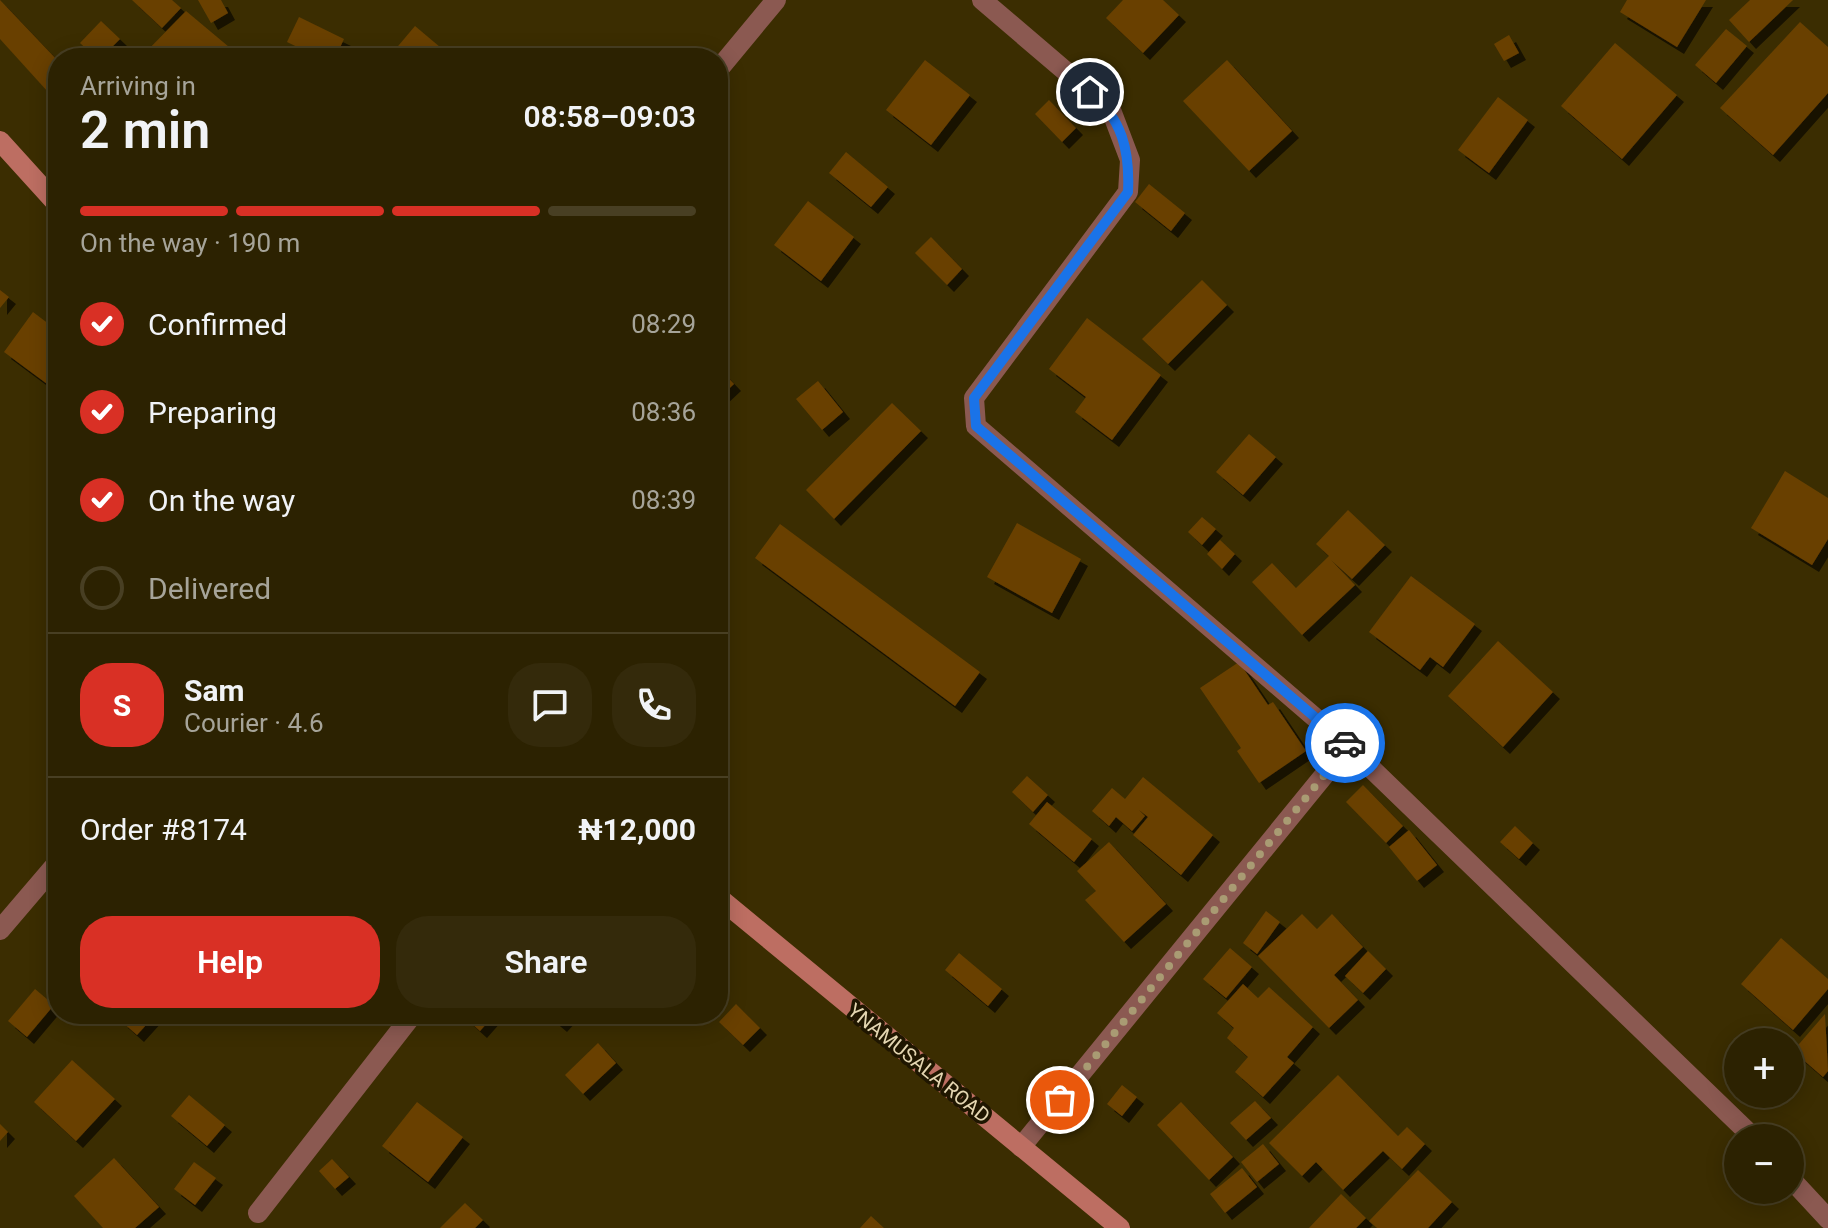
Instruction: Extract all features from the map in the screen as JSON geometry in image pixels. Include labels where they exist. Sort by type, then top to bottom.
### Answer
[{"type":"main road","points":[[0,141],[48,194]]},
{"type":"main road","name":"YNAMUSALA ROAD","points":[[728,905],[1120,1228]]},
{"type":"street","points":[[728,58],[776,0]]},
{"type":"street","points":[[982,0],[1111,110],[1130,160],[1128,192],[974,398],[976,426],[1348,746],[1740,1124]]},
{"type":"street","points":[[1021,1147],[1348,746]]},
{"type":"street","points":[[4,919],[48,873]]},
{"type":"street","points":[[258,1213],[405,1024]]},
{"type":"street","points":[[1804,1193],[1828,1219]]},
{"type":"building","points":[[0,0],[48,50],[48,92],[0,39]]},
{"type":"building","points":[[132,0],[172,0],[181,8],[162,28]]},
{"type":"building","points":[[198,0],[221,0],[228,13],[211,23]]},
{"type":"building","points":[[1123,0],[1163,0],[1179,15],[1143,53],[1106,18]]},
{"type":"building","points":[[1627,0],[1706,0],[1677,47],[1620,12]]},
{"type":"building","points":[[1750,0],[1793,0],[1749,42],[1729,20]]},
{"type":"building","points":[[186,11],[229,47],[228,48],[150,48]]},
{"type":"building","points":[[299,17],[344,39],[340,48],[299,48],[287,42]]},
{"type":"building","points":[[101,21],[120,39],[111,48],[85,48],[80,43]]},
{"type":"building","points":[[1800,22],[1828,47],[1828,93],[1773,155],[1720,108]]},
{"type":"building","points":[[415,26],[441,48],[396,48]]},
{"type":"building","points":[[1726,29],[1747,46],[1716,83],[1695,65]]},
{"type":"building","points":[[1509,35],[1519,53],[1504,61],[1494,44]]},
{"type":"building","points":[[1615,43],[1677,95],[1622,159],[1561,106]]},
{"type":"building","points":[[925,60],[970,95],[931,145],[886,110]]},
{"type":"building","points":[[1227,60],[1292,131],[1249,171],[1183,101]]},
{"type":"building","points":[[1498,97],[1528,120],[1489,173],[1458,150]]},
{"type":"building","points":[[1049,100],[1076,128],[1062,142],[1035,114]]},
{"type":"building","points":[[846,152],[888,187],[871,207],[829,173]]},
{"type":"building","points":[[1149,184],[1185,213],[1171,231],[1135,202]]},
{"type":"building","points":[[808,201],[854,237],[821,281],[774,245]]},
{"type":"building","points":[[931,237],[962,269],[947,285],[915,253]]},
{"type":"building","points":[[1202,280],[1227,305],[1168,364],[1142,339]]},
{"type":"building","points":[[0,290],[9,297],[0,308]]},
{"type":"building","points":[[33,312],[48,323],[48,385],[4,352]]},
{"type":"building","points":[[1087,318],[1161,375],[1112,440],[1075,412],[1086,397],[1049,369]]},
{"type":"building","points":[[818,381],[843,412],[822,430],[796,399]]},
{"type":"building","points":[[892,403],[921,431],[834,519],[806,490]]},
{"type":"building","points":[[1249,434],[1276,457],[1243,495],[1216,472]]},
{"type":"building","points":[[1785,471],[1828,498],[1828,539],[1812,565],[1751,528]]},
{"type":"building","points":[[1348,510],[1385,545],[1352,579],[1331,560],[1355,585],[1302,635],[1252,582],[1272,563],[1296,588],[1329,556],[1316,544]]},
{"type":"building","points":[[1202,517],[1216,529],[1202,545],[1188,532]]},
{"type":"building","points":[[1017,523],[1081,559],[1052,613],[987,577]]},
{"type":"building","points":[[780,524],[980,672],[955,706],[755,558]]},
{"type":"building","points":[[1220,540],[1235,554],[1222,569],[1207,554]]},
{"type":"building","points":[[1411,576],[1475,624],[1443,667],[1430,657],[1420,670],[1369,632]]},
{"type":"building","points":[[1498,641],[1553,692],[1503,747],[1448,696]]},
{"type":"building","points":[[1239,662],[1268,705],[1273,702],[1306,751],[1259,783],[1237,751],[1241,748],[1200,688]]},
{"type":"building","points":[[1027,776],[1048,795],[1033,812],[1012,792]]},
{"type":"building","points":[[1143,777],[1213,835],[1181,875],[1133,835],[1148,817],[1139,810],[1145,816],[1132,831],[1116,817],[1109,826],[1092,811],[1112,788],[1125,799]]},
{"type":"building","points":[[1363,785],[1403,826],[1386,843],[1346,802]]},
{"type":"building","points":[[1047,802],[1092,839],[1074,862],[1029,824]]},
{"type":"building","points":[[1515,826],[1533,843],[1519,859],[1500,842]]},
{"type":"building","points":[[1409,830],[1437,865],[1417,881],[1389,847]]},
{"type":"building","points":[[1109,842],[1166,904],[1124,942],[1085,900],[1096,891],[1077,871]]},
{"type":"building","points":[[1266,911],[1280,922],[1257,954],[1243,943]]},
{"type":"building","points":[[1302,914],[1317,929],[1332,914],[1363,947],[1334,975],[1358,1000],[1329,1028],[1258,956]]},
{"type":"building","points":[[1781,938],[1828,979],[1828,989],[1795,1028],[1791,1028],[1741,984]]},
{"type":"building","points":[[1230,948],[1252,967],[1226,998],[1203,979]]},
{"type":"building","points":[[1368,951],[1386,969],[1363,993],[1345,976]]},
{"type":"building","points":[[959,953],[1002,989],[988,1006],[945,970]]},
{"type":"building","points":[[1243,984],[1258,998],[1269,987],[1313,1027],[1287,1057],[1294,1063],[1263,1097],[1235,1072],[1248,1057],[1227,1038],[1234,1028],[1217,1013]]},
{"type":"building","points":[[35,989],[48,1000],[48,1012],[27,1037],[8,1021]]},
{"type":"building","points":[[736,1004],[760,1028],[743,1045],[721,1024],[728,1024],[728,1012]]},
{"type":"building","points":[[1825,1014],[1828,1071],[1823,1077],[1804,1061],[1804,1038]]},
{"type":"building","points":[[124,1024],[147,1024],[137,1035]]},
{"type":"building","points":[[472,1024],[486,1024],[480,1031]]},
{"type":"building","points":[[598,1043],[616,1063],[583,1094],[565,1075]]},
{"type":"building","points":[[72,1060],[115,1099],[76,1141],[34,1102]]},
{"type":"building","points":[[1338,1075],[1398,1136],[1407,1127],[1425,1144],[1402,1169],[1383,1151],[1343,1190],[1316,1162],[1302,1176],[1269,1143]]},
{"type":"building","points":[[1122,1085],[1137,1097],[1122,1116],[1107,1104]]},
{"type":"building","points":[[189,1095],[225,1125],[207,1146],[171,1116]]},
{"type":"building","points":[[1255,1101],[1271,1118],[1246,1140],[1230,1123]]},
{"type":"building","points":[[417,1102],[463,1137],[428,1182],[382,1146]]},
{"type":"building","points":[[1181,1102],[1233,1157],[1209,1180],[1157,1125]]},
{"type":"building","points":[[0,1124],[8,1132],[0,1141]]},
{"type":"building","points":[[1263,1144],[1279,1164],[1257,1182],[1241,1162]]},
{"type":"building","points":[[114,1158],[159,1207],[135,1228],[103,1228],[74,1196]]},
{"type":"building","points":[[332,1159],[349,1177],[335,1189],[319,1171]]},
{"type":"building","points":[[194,1162],[216,1178],[195,1205],[174,1189]]},
{"type":"building","points":[[1242,1168],[1257,1187],[1225,1213],[1210,1194]]},
{"type":"building","points":[[1418,1170],[1452,1202],[1428,1228],[1377,1228],[1369,1221]]},
{"type":"building","points":[[1341,1194],[1366,1218],[1356,1228],[1309,1228]]},
{"type":"building","points":[[465,1203],[483,1220],[475,1228],[440,1228]]},
{"type":"building","points":[[871,1216],[884,1228],[860,1228]]},
{"type":"way so far","points":[[1060,1100],[1348,746],[1345,743]]},
{"type":"route","points":[[1090,92],[1111,110],[1130,160],[1128,192],[974,398],[976,426],[1345,743]]}]
